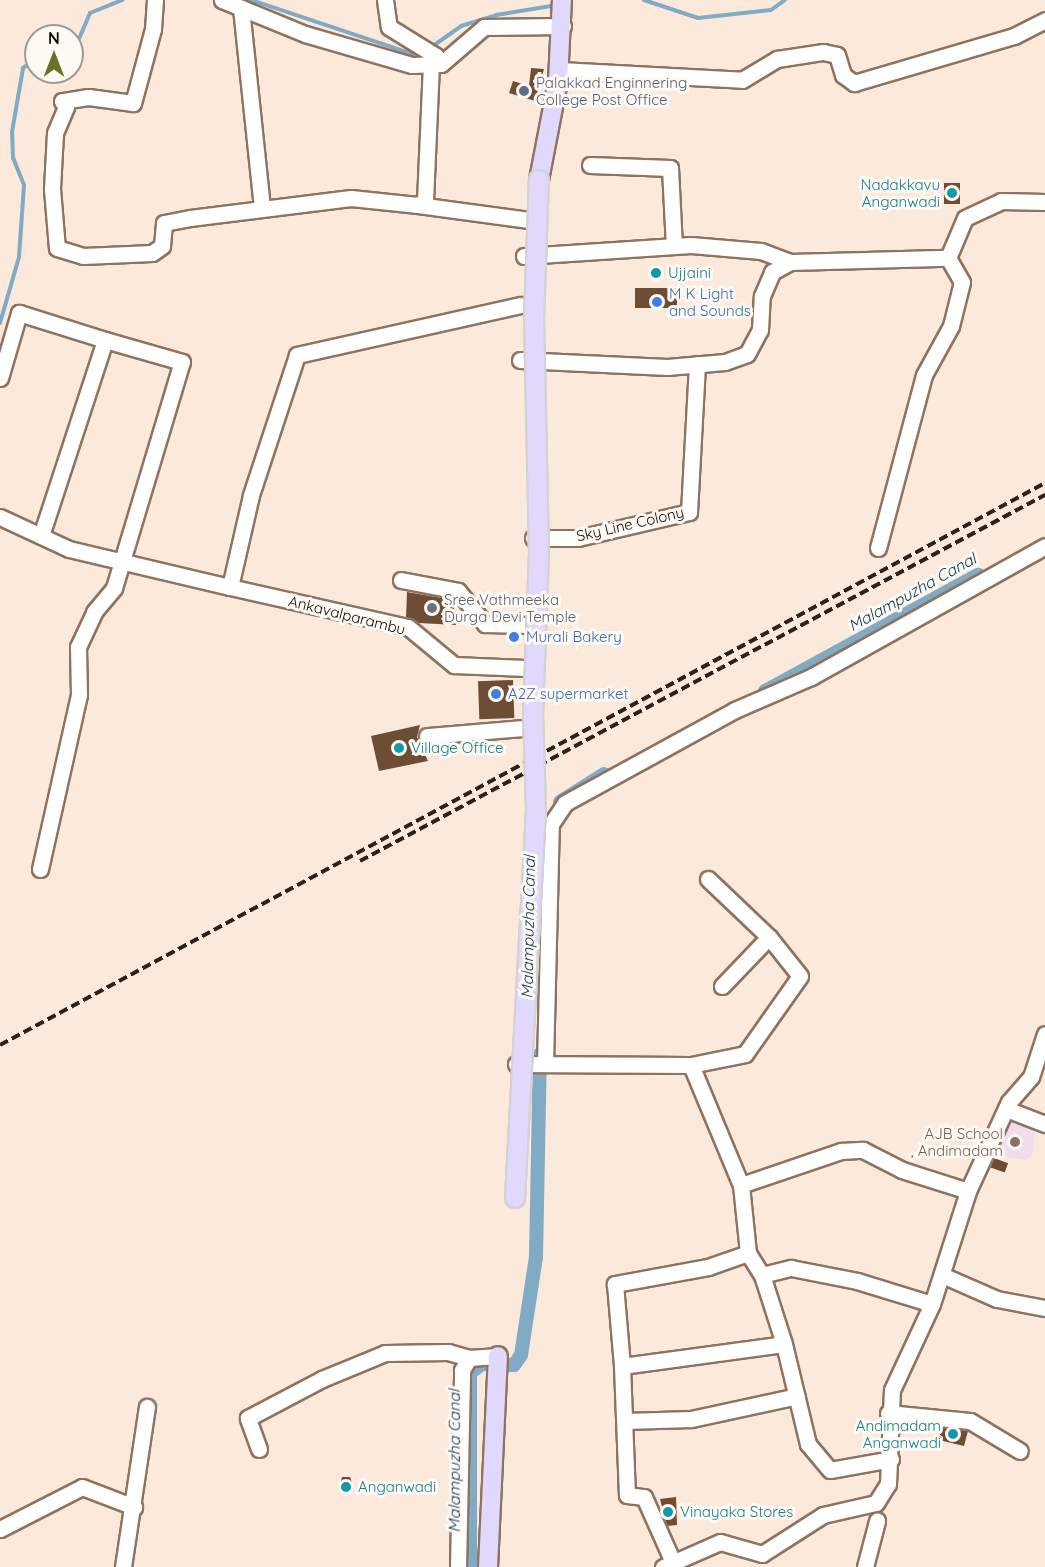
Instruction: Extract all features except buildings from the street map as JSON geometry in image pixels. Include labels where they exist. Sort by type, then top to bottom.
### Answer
[{"type":"main road","points":[[515,1198],[536,809],[533,716],[539,554],[534,320],[538,180],[560,70],[562,12]]},
{"type":"main road","points":[[484,1565],[497,1364]]},
{"type":"street","points":[[155,0],[153,29],[133,103],[88,97],[62,101],[66,107],[55,133],[52,189],[57,248],[83,256],[152,253],[162,246],[164,223],[262,208],[351,198],[529,220]]},
{"type":"street","points":[[222,0],[305,34],[411,65],[436,61],[484,27],[562,12]]},
{"type":"street","points":[[385,0],[389,27],[419,44],[436,61],[425,201],[418,205]]},
{"type":"street","points":[[241,8],[262,208]]},
{"type":"street","points":[[560,70],[742,80],[777,59],[824,52],[837,55],[843,75],[854,83],[1014,36],[1045,20]]},
{"type":"street","points":[[590,165],[670,168],[674,246]]},
{"type":"street","points":[[948,258],[965,218],[1001,201],[1045,202]]},
{"type":"street","points":[[524,256],[674,246],[761,252],[790,262],[948,258]]},
{"type":"street","points":[[878,548],[924,375],[951,327],[962,282],[948,258]]},
{"type":"street","points":[[520,360],[591,366],[697,364],[747,354],[760,330],[762,296],[772,272],[790,262]]},
{"type":"street","points":[[230,587],[251,495],[297,355],[520,305]]},
{"type":"street","points":[[0,378],[19,313],[182,362],[114,588],[94,612],[78,647],[79,695],[40,869]]},
{"type":"street","points":[[41,536],[105,340]]},
{"type":"street","name":"Sky Line Colony","points":[[533,538],[579,538],[689,512],[697,364]]},
{"type":"street","name":"Ankavalparambu","points":[[0,517],[69,549],[123,559],[172,576],[408,627],[454,665],[525,668]]},
{"type":"street","points":[[542,1064],[550,848],[554,817],[579,794],[735,710],[811,677],[1045,546]]},
{"type":"street","points":[[401,580],[458,591],[485,624],[528,625]]},
{"type":"street","points":[[426,736],[522,728]]},
{"type":"street","points":[[523,853],[550,848]]},
{"type":"street","points":[[516,1064],[691,1065],[745,1054],[800,976],[769,937],[708,879]]},
{"type":"street","points":[[722,986],[769,937]]},
{"type":"street","points":[[748,1253],[708,1267],[615,1284],[622,1366],[627,1495],[644,1497],[668,1563],[720,1542],[762,1554],[823,1515],[865,1508],[876,1503],[888,1484],[891,1459],[888,1413],[892,1390],[932,1304],[968,1191],[1006,1109],[1031,1077],[1045,1034]]},
{"type":"street","points":[[691,1065],[741,1185],[748,1253],[762,1275],[784,1344],[808,1444],[830,1470],[891,1459]]},
{"type":"street","points":[[1006,1109],[1045,1124]]},
{"type":"street","points":[[741,1185],[842,1151],[862,1150],[902,1170],[968,1191]]},
{"type":"street","points":[[762,1275],[791,1268],[858,1281],[932,1304]]},
{"type":"street","points":[[942,1275],[998,1299],[1045,1308]]},
{"type":"street","points":[[622,1366],[784,1344]]},
{"type":"street","points":[[259,1449],[248,1418],[322,1379],[385,1353],[448,1352],[497,1364]]},
{"type":"street","points":[[458,1567],[462,1381],[469,1358]]},
{"type":"street","points":[[625,1421],[691,1419],[797,1396]]},
{"type":"street","points":[[123,1567],[134,1507],[147,1407]]},
{"type":"street","points":[[888,1413],[970,1421],[1020,1451]]},
{"type":"street","points":[[0,1529],[82,1487],[134,1507]]},
{"type":"street","points":[[865,1567],[877,1521]]},
{"type":"shaded area","name":"AJB School , Andimadam","points":[[1005,1117],[1035,1130],[1032,1155],[1026,1160],[991,1155]]},
{"type":"waterway","points":[[84,27],[90,13],[123,0]]},
{"type":"waterway","points":[[251,0],[412,54],[420,51]]},
{"type":"waterway","points":[[644,0],[698,18],[771,10],[785,0]]},
{"type":"waterway","points":[[430,48],[461,26],[496,15],[557,5]]},
{"type":"waterway","points":[[0,323],[19,257],[24,185],[13,158],[12,132],[24,67]]},
{"type":"waterway","name":"Malampuzha Canal","points":[[765,691],[978,575]]},
{"type":"waterway","name":"Malampuzha Canal","points":[[560,802],[604,774]]},
{"type":"waterway","name":"Malampuzha Canal","points":[[470,1567],[470,1373],[482,1364],[514,1365],[521,1355],[536,1257],[540,1054]]},
{"type":"railway","points":[[0,1045],[1045,483]]},
{"type":"railway","points":[[360,861],[1045,495]]},
{"type":"place","name":"Palakkad Enginnering College Post Office","points":[[524,91]]},
{"type":"place","name":"Nadakkavu Anganwadi","points":[[952,193]]},
{"type":"place","name":"Ujjaini","points":[[656,273]]},
{"type":"place","name":"M K Light and Sounds","points":[[657,302]]},
{"type":"place","name":"Sree Vathmeeka Durga Devi Temple","points":[[432,608]]},
{"type":"place","name":"Murali Bakery","points":[[514,637]]},
{"type":"place","name":"A2Z supermarket","points":[[496,694]]},
{"type":"place","name":"Village Office","points":[[399,748]]},
{"type":"place","name":"AJB School , Andimadam","points":[[1015,1142]]},
{"type":"place","name":"Andimadam Anganwadi","points":[[953,1434]]},
{"type":"place","name":"Anganwadi","points":[[346,1487]]},
{"type":"place","name":"Vinayaka Stores","points":[[668,1512]]}]
